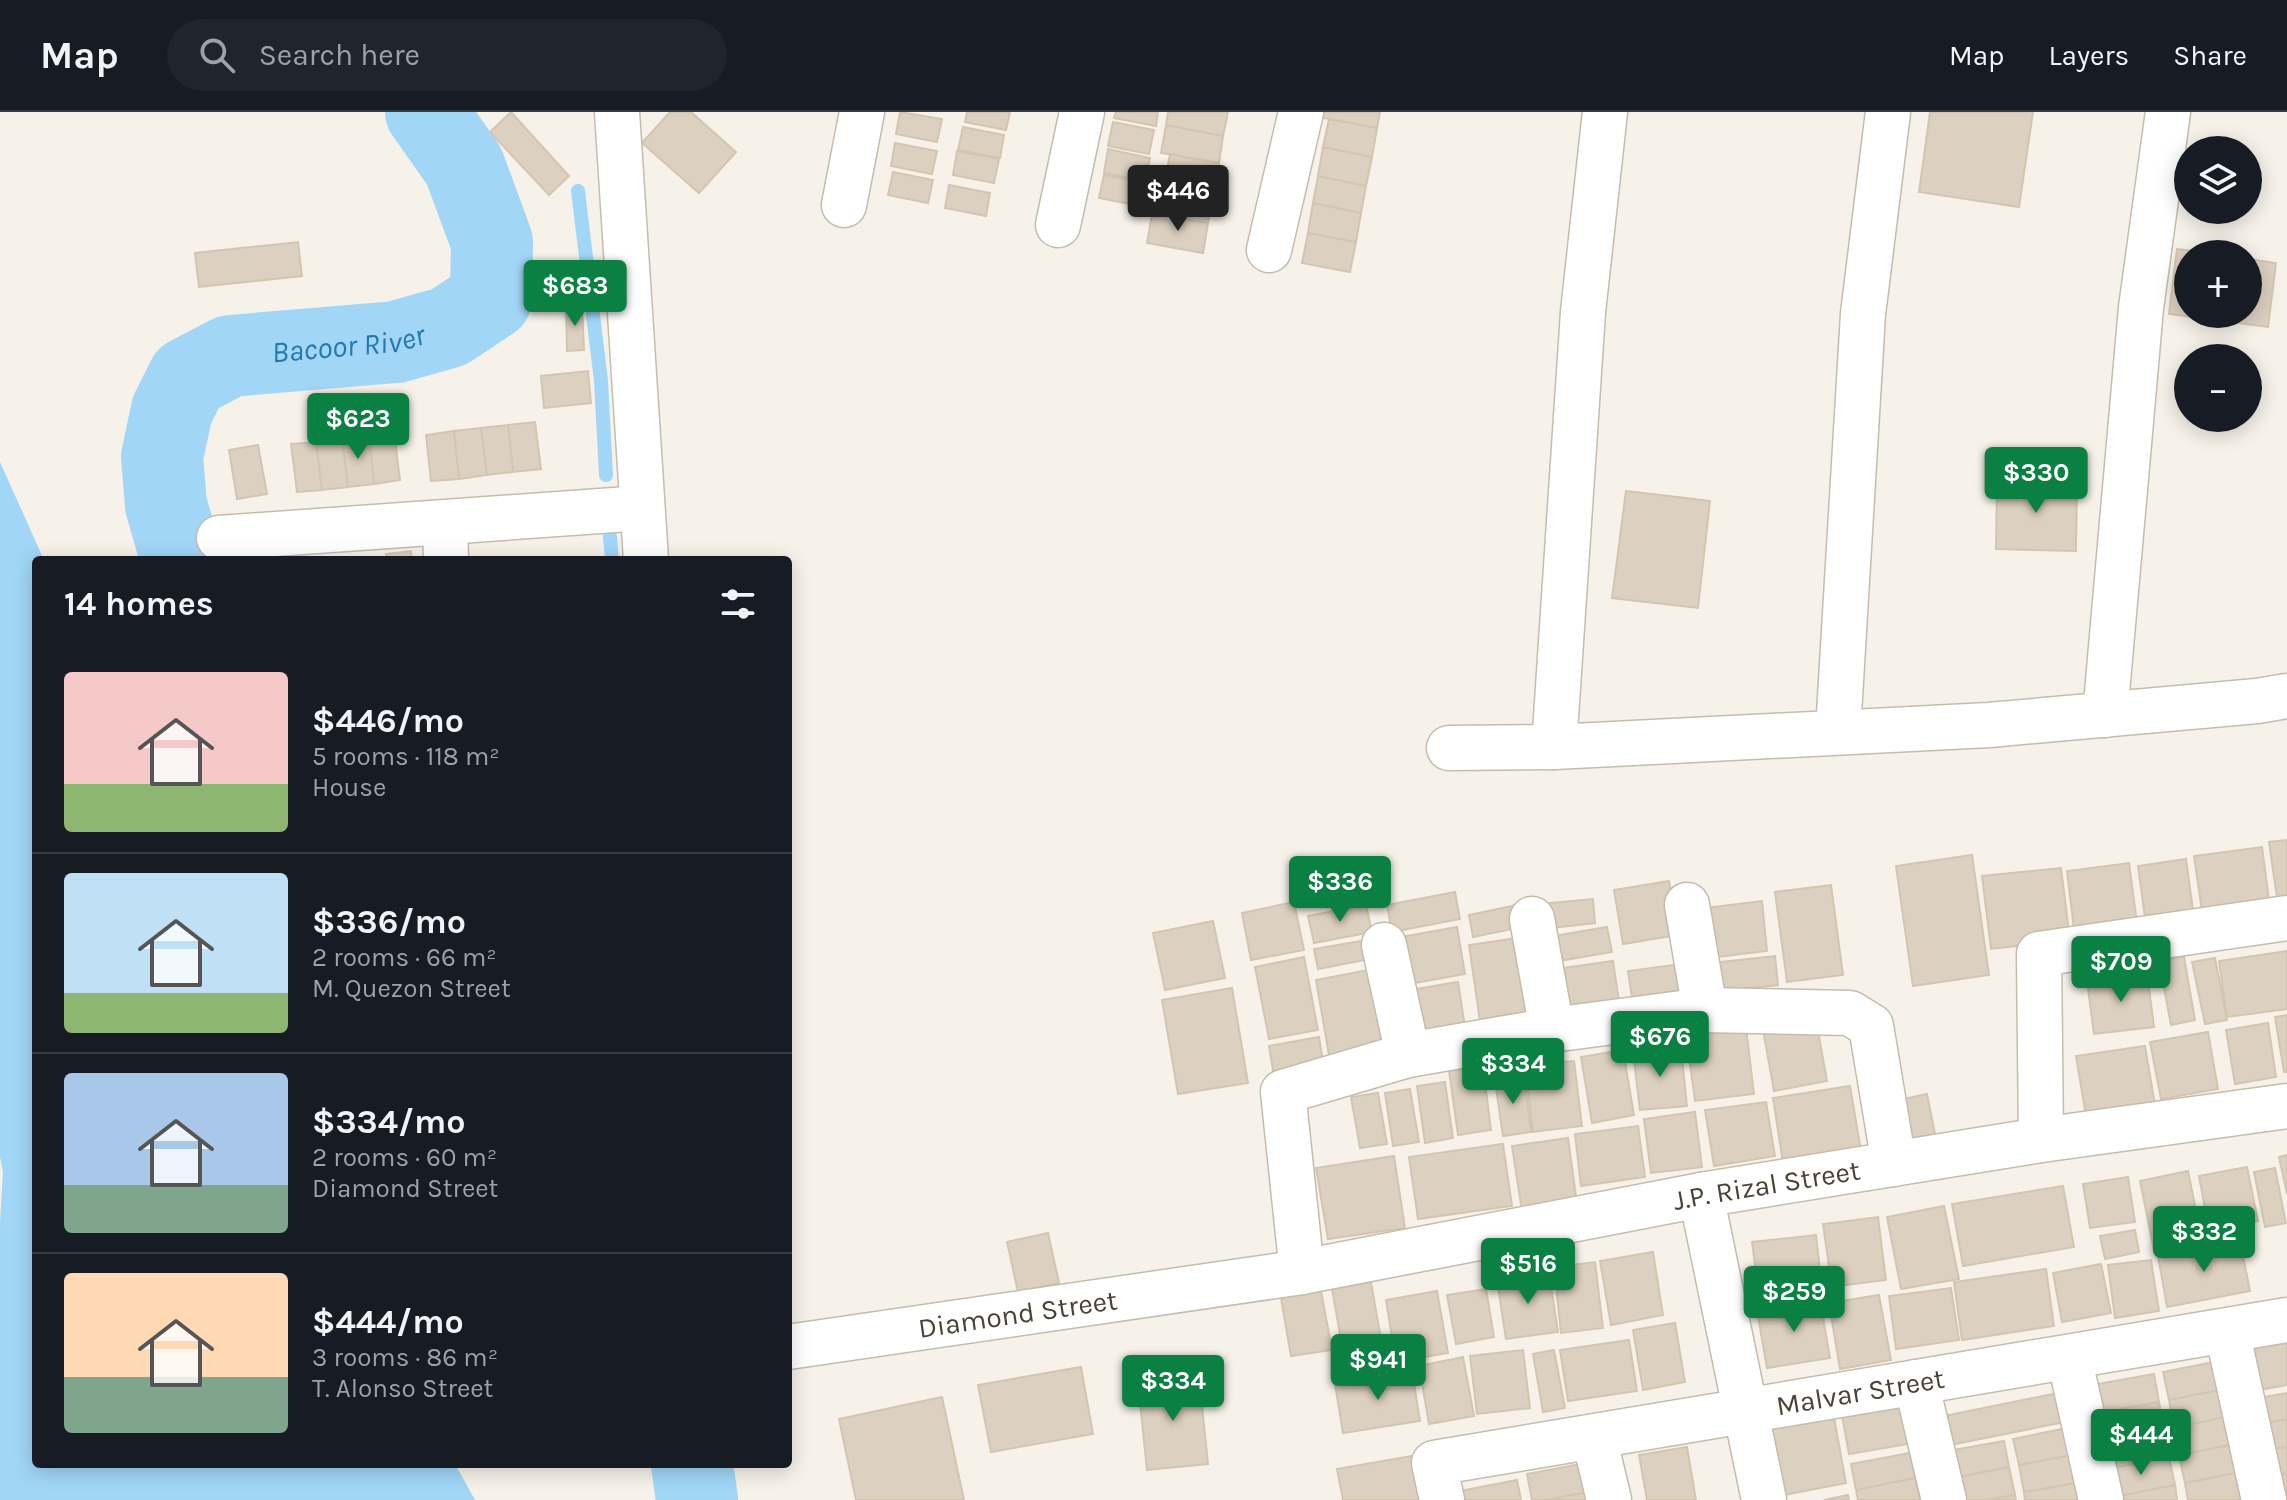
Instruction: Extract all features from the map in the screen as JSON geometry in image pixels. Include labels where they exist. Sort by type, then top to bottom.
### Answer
[{"type":"street","points":[[617,112],[646,556]]},
{"type":"street","points":[[844,205],[862,112]]},
{"type":"street","points":[[1058,225],[1082,112]]},
{"type":"street","points":[[1269,250],[1301,112]]},
{"type":"street","points":[[1554,747],[1583,312],[1605,112]]},
{"type":"street","points":[[1838,731],[1863,314],[1888,112]]},
{"type":"street","points":[[2105,715],[2141,308],[2168,112]]},
{"type":"street","points":[[219,538],[446,542],[642,508]]},
{"type":"street","points":[[1449,748],[1554,747],[1989,725],[2287,696]]},
{"type":"street","points":[[1687,905],[1705,1010]]},
{"type":"street","points":[[2041,1140],[2039,954],[2287,918]]},
{"type":"street","points":[[1532,919],[1552,1030]]},
{"type":"street","points":[[1384,945],[1408,1055]]},
{"type":"street","points":[[1302,1272],[1283,1092],[1408,1055],[1552,1030],[1705,1010],[1850,1013],[1871,1026],[1894,1164]]},
{"type":"street","name":"J.P. Rizal Street","points":[[1249,1278],[1302,1272],[1701,1195],[2041,1140],[2287,1106]]},
{"type":"street","points":[[1701,1195],[1764,1500]]},
{"type":"street","name":"Diamond Street","points":[[792,1346],[1249,1278]]},
{"type":"street","name":"Malvar Street","points":[[1438,1481],[1594,1437],[2287,1320]]},
{"type":"street","points":[[2227,1331],[2264,1500]]},
{"type":"street","points":[[2069,1357],[2101,1500]]},
{"type":"street","points":[[1916,1382],[1944,1500]]},
{"type":"street","points":[[1594,1437],[1609,1500]]},
{"type":"water","points":[[0,462],[42,556],[32,556],[32,1468],[457,1468],[475,1500],[0,1500],[0,1222],[3,1172],[0,1157]]},
{"type":"building","points":[[511,112],[569,176],[549,195],[490,132]]},
{"type":"building","points":[[670,112],[691,112],[736,152],[699,193],[642,143]]},
{"type":"building","points":[[900,112],[942,119],[937,142],[896,134]]},
{"type":"building","points":[[967,112],[1010,112],[1006,130],[965,122]]},
{"type":"building","points":[[1116,112],[1158,112],[1156,126],[1114,118]]},
{"type":"building","points":[[1168,112],[1228,112],[1223,136],[1166,125]]},
{"type":"building","points":[[1309,112],[1380,112],[1377,128],[1308,115]]},
{"type":"building","points":[[1930,112],[2033,112],[2019,207],[1919,192]]},
{"type":"building","points":[[1329,119],[1377,128],[1372,157],[1323,147]]},
{"type":"building","points":[[1113,122],[1154,130],[1149,154],[1108,146]]},
{"type":"building","points":[[1166,125],[1223,136],[1219,163],[1161,153]]},
{"type":"building","points":[[963,127],[1004,135],[1000,158],[958,150]]},
{"type":"building","points":[[895,143],[937,151],[932,174],[891,166]]},
{"type":"building","points":[[1323,147],[1372,157],[1366,186],[1318,176]]},
{"type":"building","points":[[1108,149],[1150,158],[1145,181],[1104,173]]},
{"type":"building","points":[[957,151],[999,159],[994,183],[953,175]]},
{"type":"building","points":[[1170,154],[1219,163],[1213,195],[1164,186]]},
{"type":"building","points":[[893,172],[933,180],[928,203],[888,195]]},
{"type":"building","points":[[1104,175],[1144,183],[1140,206],[1099,198]]},
{"type":"building","points":[[1318,176],[1366,186],[1361,213],[1313,203]]},
{"type":"building","points":[[949,185],[990,193],[986,216],[945,208]]},
{"type":"building","points":[[1164,186],[1213,195],[1208,223],[1159,215]]},
{"type":"building","points":[[1313,203],[1361,213],[1356,242],[1308,233]]},
{"type":"building","points":[[1152,214],[1208,223],[1203,253],[1147,243]]},
{"type":"building","points":[[1308,233],[1356,242],[1350,272],[1302,263]]},
{"type":"building","points":[[298,242],[302,276],[199,287],[195,253]]},
{"type":"building","points":[[2262,261],[2276,263],[2268,327],[2262,326]]},
{"type":"building","points":[[2174,273],[2174,315],[2169,314]]},
{"type":"building","points":[[582,304],[584,350],[567,351],[566,305]]},
{"type":"building","points":[[588,371],[591,403],[544,408],[541,376]]},
{"type":"building","points":[[535,422],[541,469],[513,472],[508,425]]},
{"type":"building","points":[[508,425],[513,472],[487,475],[481,428]]},
{"type":"building","points":[[481,428],[487,475],[459,479],[454,431]]},
{"type":"building","points":[[454,431],[459,479],[431,481],[426,435]]},
{"type":"building","points":[[394,432],[400,480],[374,484],[369,436]]},
{"type":"building","points":[[369,436],[374,484],[348,487],[342,439]]},
{"type":"building","points":[[342,439],[348,487],[322,490],[316,442]]},
{"type":"building","points":[[316,442],[322,490],[297,492],[291,444]]},
{"type":"building","points":[[258,445],[267,494],[237,499],[229,450]]},
{"type":"building","points":[[1997,479],[2077,481],[2076,551],[1996,549]]},
{"type":"building","points":[[1626,491],[1710,501],[1698,608],[1612,598]]},
{"type":"building","points":[[411,551],[412,556],[386,556]]},
{"type":"building","points":[[2287,840],[2287,897],[2277,898],[2269,842]]},
{"type":"building","points":[[2262,847],[2270,908],[2203,918],[2194,856]]},
{"type":"building","points":[[1972,855],[1989,975],[1913,986],[1896,866]]},
{"type":"building","points":[[2186,859],[2195,925],[2147,932],[2138,866]]},
{"type":"building","points":[[2129,863],[2138,931],[2075,938],[2067,871]]},
{"type":"building","points":[[2061,868],[2070,940],[1991,949],[1982,876]]},
{"type":"building","points":[[1669,881],[1678,935],[1623,944],[1614,890]]},
{"type":"building","points":[[1831,885],[1843,975],[1787,982],[1775,892]]},
{"type":"building","points":[[1455,892],[1460,919],[1392,932],[1387,905]]},
{"type":"building","points":[[1593,899],[1595,923],[1543,929],[1541,904]]},
{"type":"building","points":[[1762,901],[1767,951],[1710,958],[1704,908]]},
{"type":"building","points":[[1294,902],[1304,950],[1251,960],[1242,913]]},
{"type":"building","points":[[1366,905],[1372,932],[1314,943],[1308,916]]},
{"type":"building","points":[[1517,905],[1522,927],[1473,937],[1469,915]]},
{"type":"building","points":[[1213,921],[1225,978],[1165,990],[1153,933]]},
{"type":"building","points":[[1457,927],[1465,974],[1409,984],[1401,937]]},
{"type":"building","points":[[1607,927],[1612,952],[1553,962],[1548,937]]},
{"type":"building","points":[[1524,937],[1537,1027],[1482,1035],[1469,945]]},
{"type":"building","points":[[1367,940],[1370,959],[1318,969],[1314,949]]},
{"type":"building","points":[[2287,951],[2287,1009],[2227,1017],[2219,961]]},
{"type":"building","points":[[1775,956],[1778,985],[1716,992],[1712,963]]},
{"type":"building","points":[[1304,957],[1318,1030],[1269,1039],[1255,967]]},
{"type":"building","points":[[2184,957],[2195,1020],[2171,1025],[2159,961]]},
{"type":"building","points":[[2215,958],[2227,1020],[2205,1024],[2192,962]]},
{"type":"building","points":[[1613,961],[1621,1015],[1563,1023],[1556,969]]},
{"type":"building","points":[[1681,964],[1685,991],[1632,998],[1628,971]]},
{"type":"building","points":[[1379,968],[1393,1043],[1329,1055],[1316,980]]},
{"type":"building","points":[[2147,973],[2154,1027],[2094,1034],[2087,981]]},
{"type":"building","points":[[1458,982],[1466,1033],[1419,1041],[1410,990]]},
{"type":"building","points":[[1232,988],[1248,1083],[1178,1094],[1162,1000]]},
{"type":"building","points":[[2287,1015],[2287,1072],[2284,1072],[2275,1017]]},
{"type":"building","points":[[1816,1020],[1827,1081],[1774,1091],[1763,1030]]},
{"type":"building","points":[[2268,1023],[2276,1077],[2235,1084],[2226,1030]]},
{"type":"building","points":[[1746,1028],[1754,1094],[1695,1101],[1686,1035]]},
{"type":"building","points":[[2208,1032],[2218,1089],[2161,1099],[2150,1042]]},
{"type":"building","points":[[1319,1037],[1324,1068],[1274,1076],[1269,1046]]},
{"type":"building","points":[[2145,1046],[2155,1105],[2086,1116],[2076,1056]]},
{"type":"building","points":[[1681,1048],[1687,1106],[1640,1110],[1633,1053]]},
{"type":"building","points":[[1623,1050],[1634,1115],[1592,1123],[1581,1057]]},
{"type":"building","points":[[1574,1061],[1582,1126],[1533,1132],[1525,1066]]},
{"type":"building","points":[[1483,1067],[1491,1130],[1458,1135],[1449,1071]]},
{"type":"building","points":[[1524,1077],[1531,1132],[1503,1136],[1495,1081]]},
{"type":"building","points":[[1445,1082],[1453,1138],[1425,1143],[1417,1086]]},
{"type":"building","points":[[1850,1086],[1861,1151],[1783,1163],[1773,1098]]},
{"type":"building","points":[[1410,1089],[1419,1142],[1393,1146],[1385,1093]]},
{"type":"building","points":[[1378,1093],[1387,1144],[1360,1148],[1351,1097]]},
{"type":"building","points":[[1927,1094],[1936,1139],[1908,1144],[1899,1100]]},
{"type":"building","points":[[1766,1102],[1775,1156],[1714,1166],[1705,1110]]},
{"type":"building","points":[[1695,1112],[1702,1167],[1651,1173],[1644,1119]]},
{"type":"building","points":[[1638,1126],[1645,1177],[1581,1186],[1575,1134]]},
{"type":"building","points":[[1568,1138],[1577,1204],[1522,1211],[1512,1146]]},
{"type":"building","points":[[1503,1144],[1512,1206],[1418,1219],[1409,1157]]},
{"type":"building","points":[[2287,1155],[2287,1194],[2279,1157]]},
{"type":"building","points":[[1394,1156],[1405,1228],[1328,1239],[1316,1168]]},
{"type":"building","points":[[2247,1167],[2258,1221],[2209,1230],[2199,1176]]},
{"type":"building","points":[[2275,1168],[2286,1223],[2265,1227],[2254,1172]]},
{"type":"building","points":[[2188,1171],[2202,1240],[2154,1250],[2140,1181]]},
{"type":"building","points":[[2128,1177],[2135,1222],[2090,1228],[2083,1184]]},
{"type":"building","points":[[2063,1186],[2074,1247],[1963,1266],[1952,1204]]},
{"type":"building","points":[[1944,1206],[1959,1279],[1901,1289],[1887,1217]]},
{"type":"building","points":[[1878,1217],[1886,1280],[1832,1287],[1823,1224]]},
{"type":"building","points":[[2135,1230],[2139,1252],[2105,1259],[2100,1236]]},
{"type":"building","points":[[1048,1233],[1059,1283],[1018,1292],[1007,1242]]},
{"type":"building","points":[[1816,1235],[1822,1288],[1759,1296],[1752,1242]]},
{"type":"building","points":[[2240,1241],[2250,1291],[2167,1307],[2158,1256]]},
{"type":"building","points":[[1653,1252],[1663,1315],[1611,1325],[1600,1261]]},
{"type":"building","points":[[2151,1260],[2159,1311],[2115,1318],[2108,1265]]},
{"type":"building","points":[[1595,1262],[1603,1328],[1561,1333],[1554,1267]]},
{"type":"building","points":[[2101,1264],[2111,1313],[2062,1322],[2053,1273]]},
{"type":"building","points":[[2046,1269],[2054,1326],[1962,1340],[1954,1282]]},
{"type":"building","points":[[1549,1274],[1558,1332],[1506,1339],[1497,1281]]},
{"type":"building","points":[[1371,1282],[1382,1345],[1343,1351],[1332,1289]]},
{"type":"building","points":[[1951,1288],[1959,1340],[1896,1349],[1889,1296]]},
{"type":"building","points":[[1486,1289],[1494,1337],[1456,1344],[1447,1295]]},
{"type":"building","points":[[1321,1291],[1332,1350],[1291,1356],[1281,1298]]},
{"type":"building","points":[[1437,1291],[1448,1353],[1396,1362],[1386,1300]]},
{"type":"building","points":[[1879,1295],[1891,1360],[1840,1369],[1829,1303]]},
{"type":"building","points":[[1820,1300],[1830,1358],[1767,1368],[1757,1310]]},
{"type":"building","points":[[1675,1323],[1685,1382],[1643,1390],[1633,1330]]},
{"type":"building","points":[[2287,1337],[2287,1385],[2248,1392],[2240,1344]]},
{"type":"building","points":[[1629,1340],[1637,1391],[1568,1401],[1560,1350]]},
{"type":"building","points":[[1523,1350],[1530,1408],[1477,1414],[1470,1356]]},
{"type":"building","points":[[1554,1350],[1565,1408],[1543,1412],[1533,1354]]},
{"type":"building","points":[[1463,1357],[1474,1416],[1429,1424],[1419,1366]]},
{"type":"building","points":[[2214,1362],[2219,1390],[2169,1400],[2163,1372]]},
{"type":"building","points":[[1081,1367],[1093,1434],[991,1452],[978,1385]]},
{"type":"building","points":[[1412,1371],[1420,1421],[1343,1433],[1335,1384]]},
{"type":"building","points":[[2154,1374],[2159,1402],[2098,1413],[2092,1385]]},
{"type":"building","points":[[1199,1376],[1208,1464],[1147,1470],[1138,1383]]},
{"type":"building","points":[[2219,1390],[2224,1417],[2174,1428],[2169,1400]]},
{"type":"building","points":[[2058,1393],[2065,1422],[1950,1445],[1944,1416]]},
{"type":"building","points":[[2287,1393],[2287,1419],[2262,1424],[2257,1398]]},
{"type":"building","points":[[1900,1395],[1908,1444],[1849,1454],[1840,1404]]},
{"type":"building","points":[[942,1397],[964,1500],[856,1500],[839,1419]]},
{"type":"building","points":[[2159,1402],[2164,1430],[2103,1441],[2098,1413]]},
{"type":"building","points":[[1832,1407],[1846,1483],[1784,1495],[1770,1418]]},
{"type":"building","points":[[2224,1417],[2230,1445],[2179,1455],[2174,1428]]},
{"type":"building","points":[[2287,1419],[2287,1447],[2267,1450],[2262,1424]]},
{"type":"building","points":[[2067,1428],[2072,1455],[2019,1465],[2013,1439]]},
{"type":"building","points":[[2164,1430],[2169,1457],[2108,1469],[2103,1441]]},
{"type":"building","points":[[2004,1441],[2009,1467],[1953,1478],[1948,1451]]},
{"type":"building","points":[[2230,1445],[2236,1473],[2185,1483],[2179,1455]]},
{"type":"building","points":[[1687,1447],[1696,1500],[1647,1500],[1639,1455]]},
{"type":"building","points":[[2287,1447],[2287,1473],[2273,1476],[2267,1450]]},
{"type":"building","points":[[1910,1453],[1915,1478],[1856,1490],[1851,1464]]},
{"type":"building","points":[[2072,1455],[2077,1483],[2024,1492],[2019,1465]]},
{"type":"building","points":[[1412,1456],[1419,1500],[1343,1500],[1337,1469]]},
{"type":"building","points":[[2169,1457],[2175,1485],[2113,1497],[2108,1469]]},
{"type":"building","points":[[1581,1464],[1587,1492],[1532,1500],[1527,1474]]},
{"type":"building","points":[[2009,1467],[2015,1495],[1985,1500],[1957,1500],[1953,1478]]},
{"type":"building","points":[[2236,1473],[2241,1500],[2188,1500],[2185,1483]]},
{"type":"building","points":[[2287,1473],[2287,1500],[2277,1500],[2273,1476]]},
{"type":"building","points":[[1915,1478],[1920,1500],[1858,1500],[1856,1490]]},
{"type":"building","points":[[1517,1480],[1521,1500],[1462,1500],[1460,1491]]},
{"type":"building","points":[[2077,1483],[2081,1500],[2025,1500],[2024,1492]]},
{"type":"building","points":[[2175,1485],[2177,1500],[2114,1500],[2113,1497]]},
{"type":"building","points":[[1587,1492],[1588,1500],[1547,1500]]},
{"type":"building","points":[[1848,1495],[1849,1500],[1824,1500]]},
{"type":"building","points":[[2015,1495],[2016,1500],[1985,1500]]},
{"type":"waterway","name":"Bacoor River","points":[[184,556],[179,550],[166,505],[162,457],[172,410],[188,378],[230,356],[396,342],[449,327],[491,299],[492,242],[464,166],[426,112]]},
{"type":"waterway","points":[[578,191],[601,381],[606,475]]},
{"type":"waterway","points":[[610,537],[612,556]]},
{"type":"waterway","name":"Bacoor River","points":[[693,1468],[697,1500]]}]
